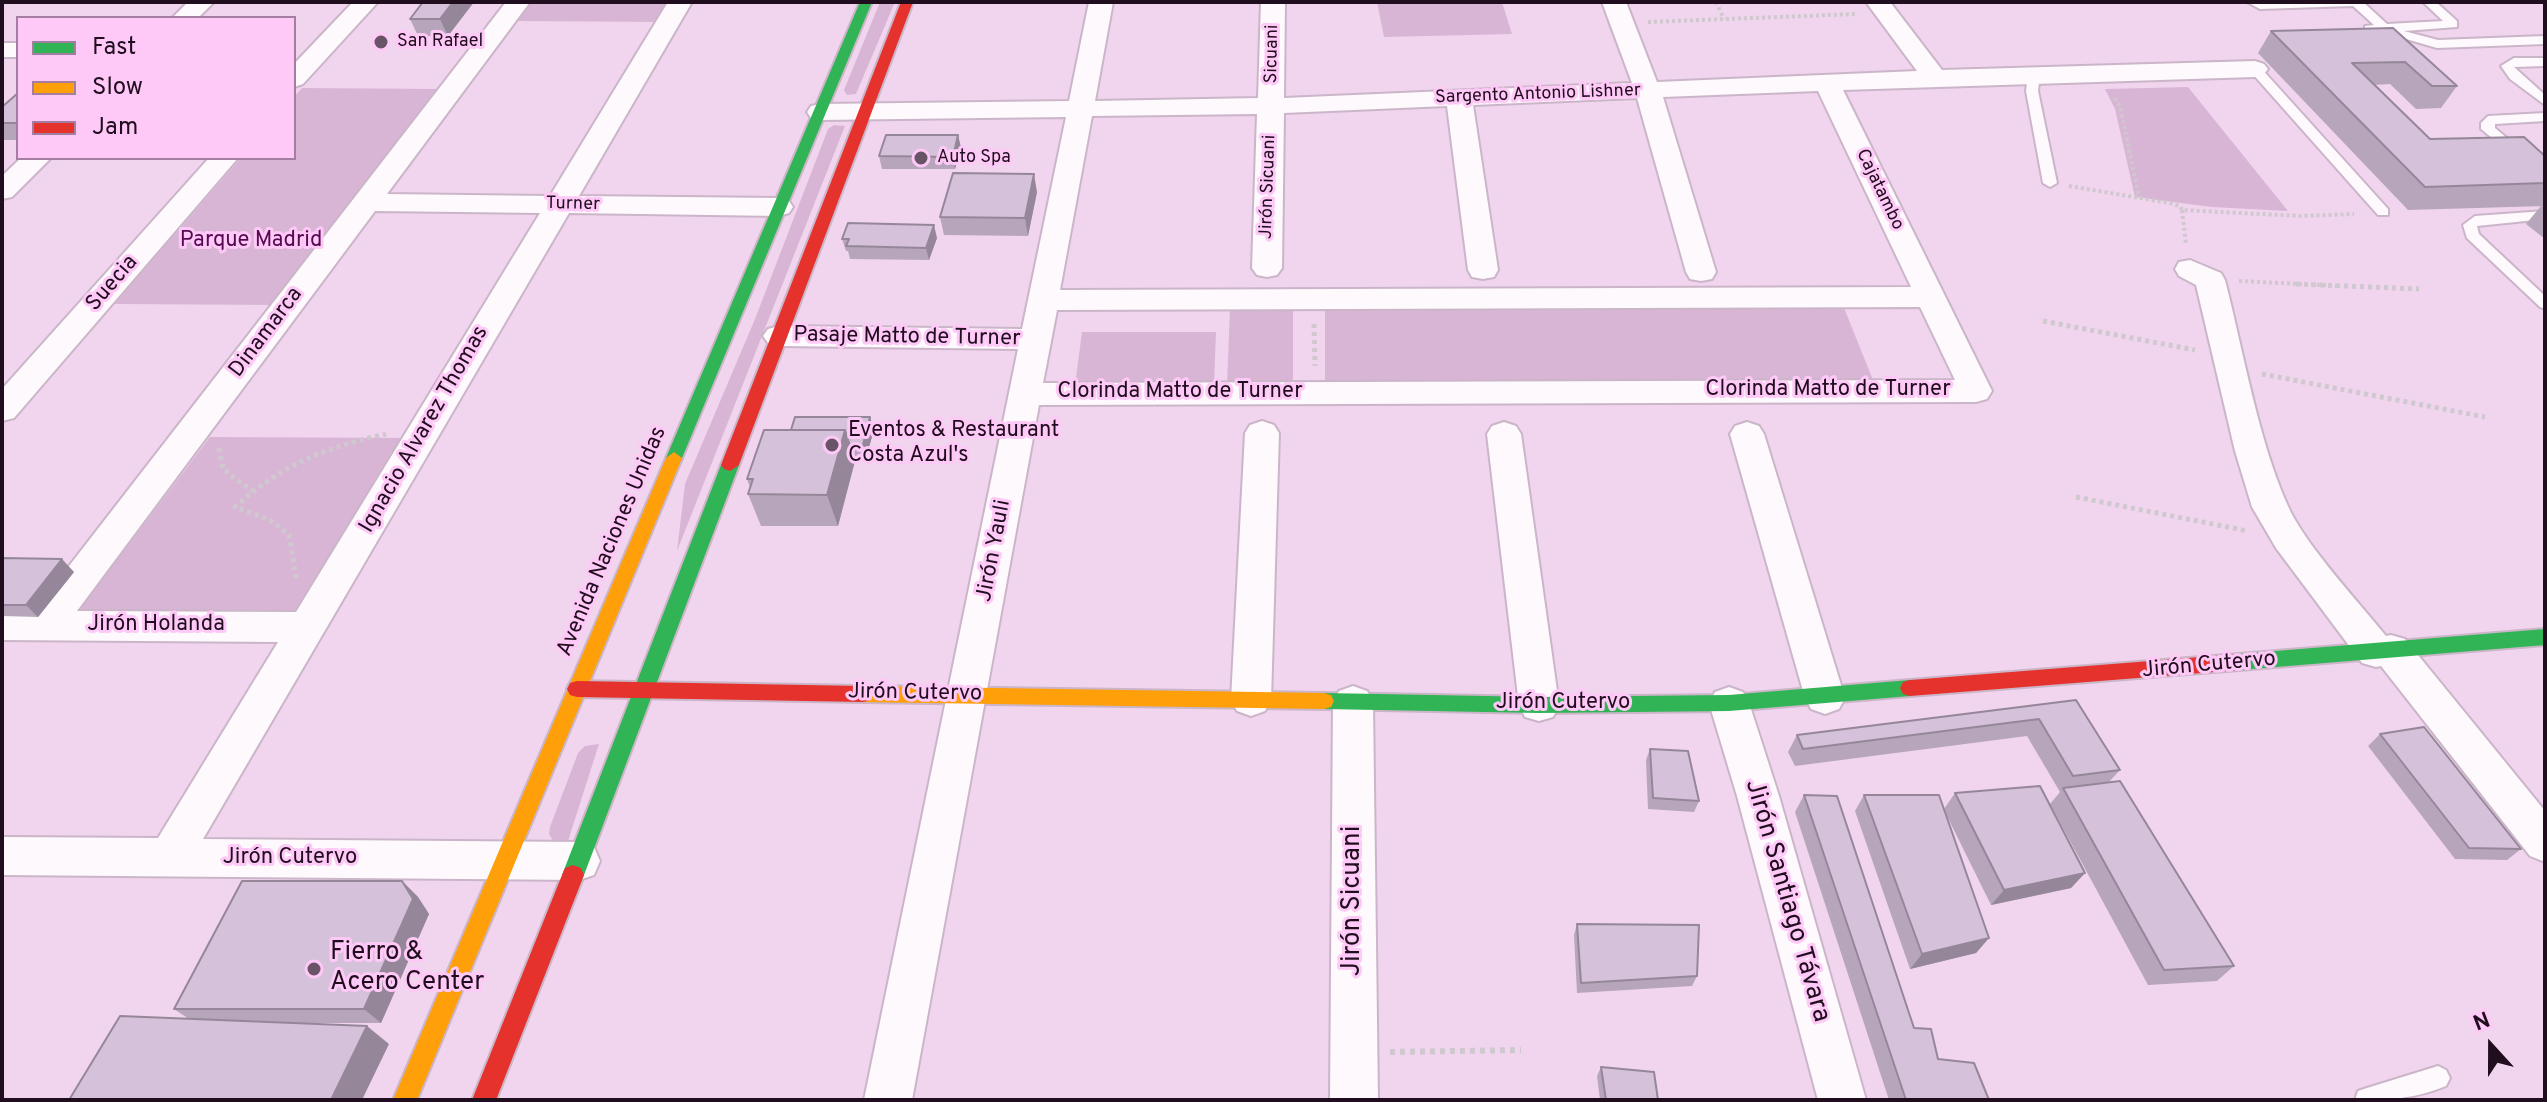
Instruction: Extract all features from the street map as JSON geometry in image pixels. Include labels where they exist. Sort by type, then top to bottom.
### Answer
[{"type":"main road","name":"Avenida Naciones Unidas","points":[[405,1100],[866,2]]},
{"type":"main road","points":[[484,1100],[579,861],[907,2]]},
{"type":"main road","name":"Jirón Cutervo","points":[[577,689],[1539,705],[1729,703],[1825,698],[2545,637]]},
{"type":"street","points":[[186,16],[202,2]]},
{"type":"street","points":[[296,77],[366,2]]},
{"type":"street","name":"Dinamarca","points":[[45,625],[518,2]]},
{"type":"street","name":"Ignacio Alvarez Thomas","points":[[169,858],[293,627],[424,431],[680,2]]},
{"type":"street","name":"Jirón Yauli","points":[[888,1100],[1101,2]]},
{"type":"street","name":"Sicuani","points":[[1272,106],[1273,2]]},
{"type":"street","points":[[1614,2],[1648,91],[1701,272]]},
{"type":"street","points":[[1878,2],[1935,78]]},
{"type":"street","points":[[296,49],[321,49]]},
{"type":"street","name":"Sargento Antonio Lishner","points":[[820,112],[1272,106],[1827,82],[2255,69]]},
{"type":"street","name":"Cajatambo","points":[[1827,82],[1931,297]]},
{"type":"street","points":[[1459,98],[1483,270]]},
{"type":"street","name":"Jirón Sicuani","points":[[1267,268],[1272,106]]},
{"type":"street","points":[[2,191],[35,160]]},
{"type":"street","name":"Suecia","points":[[2,410],[222,160]]},
{"type":"street","name":"Turner","points":[[366,202],[779,207]]},
{"type":"street","points":[[2200,274],[2230,362],[2270,507],[2289,539],[2545,843]]},
{"type":"street","points":[[1043,300],[1931,297]]},
{"type":"street","name":"Clorinda Matto de Turner","points":[[1025,394],[1976,391],[1931,297]]},
{"type":"street","name":"Pasaje Matto de Turner","points":[[779,336],[1035,339]]},
{"type":"street","points":[[1251,700],[1262,433]]},
{"type":"street","points":[[1504,434],[1539,705]]},
{"type":"street","points":[[1747,434],[1825,698]]},
{"type":"street","name":"Jirón Holanda","points":[[2,625],[293,627]]},
{"type":"street","name":"Jirón Sicuani","points":[[1353,702],[1354,1100]]},
{"type":"street","name":"Jirón Santiago Távara","points":[[1729,703],[1758,796],[1842,1100]]},
{"type":"street","name":"Jirón Cutervo","points":[[2,856],[579,861]]},
{"type":"lane","points":[[2253,2],[2260,5],[2354,2],[2385,29],[2437,44],[2545,40]]},
{"type":"lane","points":[[2355,30],[2453,24],[2429,2]]},
{"type":"lane","points":[[2545,62],[2514,62],[2507,66],[2514,76],[2545,101]]},
{"type":"lane","points":[[2255,69],[2383,212]]},
{"type":"lane","points":[[2034,75],[2032,91],[2050,183]]},
{"type":"lane","points":[[2545,117],[2493,119],[2488,123],[2488,129],[2545,177]]},
{"type":"lane","points":[[2545,215],[2475,220],[2470,225],[2472,235],[2545,304]]},
{"type":"lane","points":[[2367,1100],[2438,1078]]},
{"type":"path","points":[[1716,2],[1724,19]]},
{"type":"path","points":[[1639,22],[1863,14],[1855,2]]},
{"type":"path","points":[[2098,73],[2120,106],[2139,197]]},
{"type":"path","points":[[2050,183],[2180,206],[2200,274],[2419,289]]},
{"type":"path","points":[[2182,210],[2300,216],[2383,212]]},
{"type":"path","points":[[1313,299],[1316,393]]},
{"type":"path","points":[[2043,321],[2485,417]]},
{"type":"path","points":[[195,428],[228,428],[220,445],[218,457],[221,466],[226,475],[252,491]]},
{"type":"path","points":[[293,627],[293,547],[289,535],[281,526],[235,507],[280,469],[309,454],[396,431],[424,431]]},
{"type":"path","points":[[2076,497],[2289,539]]},
{"type":"path","points":[[1354,1052],[1521,1050]]},
{"type":"green space","points":[[528,2],[679,2],[666,22],[514,21]]},
{"type":"green space","points":[[880,2],[895,2],[856,94],[847,95],[844,90]]},
{"type":"green space","points":[[1377,2],[1502,2],[1512,34],[1384,37]]},
{"type":"green space","points":[[2188,87],[2288,211],[2211,207],[2135,197],[2115,109],[2105,89]]},
{"type":"green space","name":"Parque Madrid","points":[[302,88],[442,89],[280,305],[114,304],[239,160],[296,160],[296,95]]},
{"type":"green space","points":[[834,125],[845,126],[677,551],[685,484],[755,319],[828,129]]},
{"type":"green space","points":[[1838,293],[1875,385],[1325,386],[1325,296]]},
{"type":"green space","points":[[1230,308],[1293,308],[1293,386],[1227,386]]},
{"type":"green space","points":[[1082,332],[1216,332],[1214,385],[1075,385]]},
{"type":"green space","points":[[210,437],[414,438],[304,618],[75,616]]},
{"type":"green space","points":[[599,744],[568,841],[554,843],[549,834],[550,827],[578,753],[585,746]]},
{"type":"building","points":[[423,2],[453,2],[440,19],[410,19]]},
{"type":"building","points":[[2393,28],[2457,86],[2432,86],[2405,62],[2352,63],[2430,139],[2524,137],[2545,156],[2545,183],[2425,187],[2271,31]]},
{"type":"building","points":[[16,95],[16,123],[2,123],[2,107]]},
{"type":"building","points":[[886,135],[958,135],[953,157],[879,156]]},
{"type":"building","points":[[953,173],[1034,174],[1025,218],[940,217]]},
{"type":"building","points":[[848,223],[934,225],[926,248],[846,246],[849,239],[842,239]]},
{"type":"building","points":[[795,417],[870,417],[862,449],[851,449],[845,430],[791,430]]},
{"type":"building","points":[[764,430],[845,430],[827,495],[748,494],[753,479],[747,479]]},
{"type":"building","points":[[2,558],[62,559],[26,605],[2,605]]},
{"type":"building","points":[[2076,700],[2120,770],[2073,776],[2039,719],[1803,749],[1797,735]]},
{"type":"building","points":[[2424,727],[2521,849],[2469,848],[2380,734]]},
{"type":"building","points":[[1650,749],[1688,751],[1699,801],[1653,798]]},
{"type":"building","points":[[2120,781],[2234,966],[2164,970],[2063,788]]},
{"type":"building","points":[[2040,786],[2085,873],[2004,890],[1955,793]]},
{"type":"building","points":[[1804,795],[1837,796],[1914,1028],[1931,1029],[1938,1059],[1974,1063],[1989,1100],[1906,1100]]},
{"type":"building","points":[[1864,795],[1939,795],[1989,938],[1922,954]]},
{"type":"building","name":"Fierro & Acero Center","points":[[242,881],[402,881],[413,899],[364,1009],[174,1009]]},
{"type":"building","points":[[1577,924],[1699,925],[1697,976],[1581,983]]},
{"type":"building","points":[[120,1016],[367,1026],[331,1100],[69,1100]]},
{"type":"building","points":[[1601,1067],[1654,1072],[1658,1100],[1606,1100]]},
{"type":"traffic: fast","points":[[674,458],[866,2]]},
{"type":"traffic: fast","points":[[573,875],[730,465]]},
{"type":"traffic: fast","points":[[2239,662],[2545,637]]},
{"type":"traffic: fast","points":[[1324,701],[1539,705],[1729,703],[1910,688]]},
{"type":"traffic: slow","points":[[405,1100],[674,458]]},
{"type":"traffic: slow","points":[[863,694],[1324,701]]},
{"type":"traffic: jam","points":[[730,465],[907,2]]},
{"type":"traffic: jam","points":[[1910,688],[2239,662]]},
{"type":"traffic: jam","points":[[577,689],[863,694]]},
{"type":"traffic: jam","points":[[484,1100],[573,875]]},
{"type":"place","name":"San Rafael","points":[[381,42]]},
{"type":"place","name":"Auto Spa","points":[[921,158]]},
{"type":"place","name":"Eventos & Restaurant Costa Azul's","points":[[832,445]]},
{"type":"place","name":"Fierro & Acero Center","points":[[314,969]]}]
